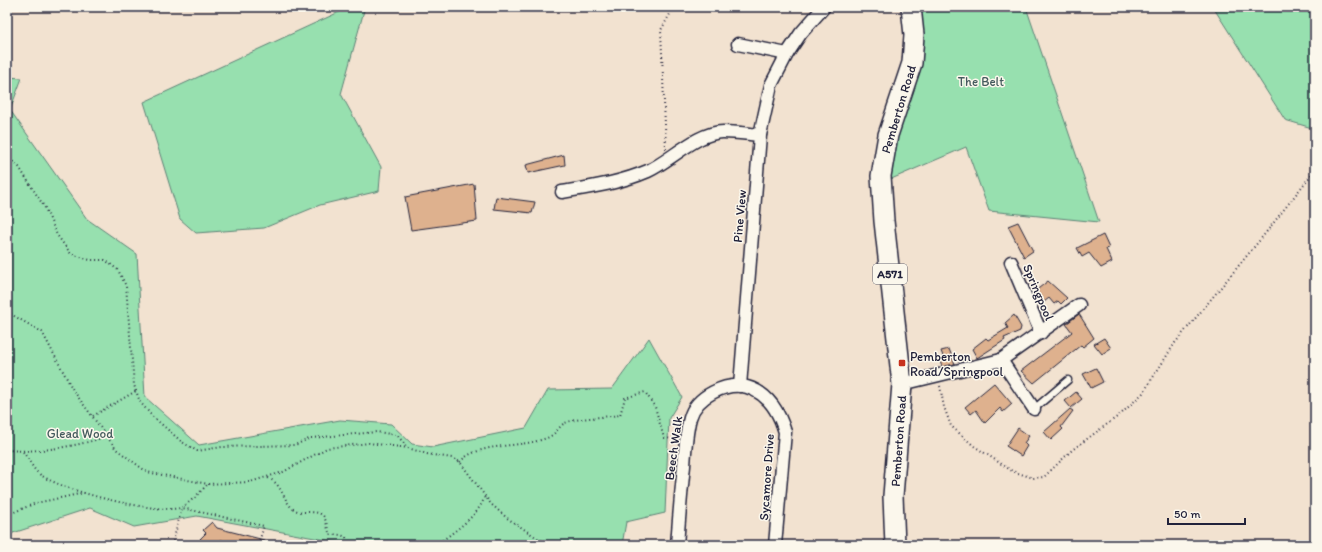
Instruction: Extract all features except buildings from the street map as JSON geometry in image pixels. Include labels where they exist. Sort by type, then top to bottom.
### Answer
[{"type":"main road","name":"Pemberton Road","points":[[895,545],[893,496],[902,384],[884,221],[881,176],[888,135],[912,63],[914,35],[911,7]]},
{"type":"street","name":"Pine View","points":[[740,386],[760,135],[770,85],[787,54],[801,33],[824,7]]},
{"type":"street","points":[[738,45],[787,54]]},
{"type":"street","points":[[562,192],[611,184],[650,170],[704,138],[722,132],[760,135]]},
{"type":"street","name":"Springpool","points":[[1011,262],[1041,334]]},
{"type":"street","name":"Springpool","points":[[902,384],[1001,360],[1041,334],[1079,305]]},
{"type":"street","points":[[1001,360],[1034,409]]},
{"type":"street","name":"Beech Walk","points":[[677,545],[686,440],[690,416],[703,400],[721,389],[740,386]]},
{"type":"street","name":"Sycamore Drive","points":[[740,386],[757,392],[771,404],[782,421],[785,432],[775,545]]},
{"type":"lane","points":[[1034,409],[1068,380]]},
{"type":"path","points":[[666,160],[661,30],[674,7]]},
{"type":"path","points":[[7,156],[19,167],[45,208],[57,235],[71,254],[90,260],[105,260],[118,270],[126,286],[129,337],[136,391],[140,402],[152,416],[182,442],[197,451],[222,447],[295,445],[311,438],[377,432],[397,435],[408,448]]},
{"type":"path","points":[[938,376],[944,407],[951,426],[974,446],[1012,471],[1033,478],[1044,477],[1072,450],[1121,414],[1143,392],[1175,344],[1315,170]]},
{"type":"path","points":[[7,312],[42,332],[73,390],[109,436],[116,449],[147,472],[208,484],[250,482],[268,478],[283,472],[327,448],[369,443],[408,448],[427,454],[452,458],[460,462],[485,496],[507,518],[548,545]]},
{"type":"path","points":[[93,416],[136,391]]},
{"type":"path","points":[[460,462],[474,451],[526,443],[550,437],[565,423],[620,415],[625,398],[645,392],[655,407],[664,438],[686,440]]},
{"type":"path","points":[[7,450],[24,452],[83,444],[109,436]]},
{"type":"path","points":[[24,452],[37,472],[52,481],[121,504],[164,510],[182,508],[264,526],[258,545]]},
{"type":"path","points":[[268,478],[279,485],[287,502],[293,508],[301,512],[319,513],[323,516],[330,534],[341,534],[346,537],[347,545]]},
{"type":"path","points":[[172,545],[182,508],[208,484]]},
{"type":"path","points":[[7,515],[36,503],[87,493]]},
{"type":"path","points":[[436,545],[471,517],[484,501],[485,496]]},
{"type":"green space","points":[[350,7],[365,7],[341,94],[381,167],[379,191],[320,205],[264,228],[196,233],[180,219],[144,102]]},
{"type":"green space","name":"The Belt","points":[[918,7],[1026,7],[1099,222],[989,211],[966,147],[889,180]]},
{"type":"green space","points":[[1213,7],[1315,7],[1315,132],[1312,128],[1285,120]]},
{"type":"green space","name":"Glead Wood","points":[[7,77],[22,78],[10,110],[87,219],[137,254],[145,397],[199,445],[340,420],[391,424],[412,444],[433,447],[526,428],[548,390],[612,389],[649,338],[682,397],[669,418],[665,513],[626,522],[622,545],[352,545],[197,516],[134,527],[90,508],[7,535]]},
{"type":"place","name":"Pemberton Road/Springpool","points":[[902,363]]}]
